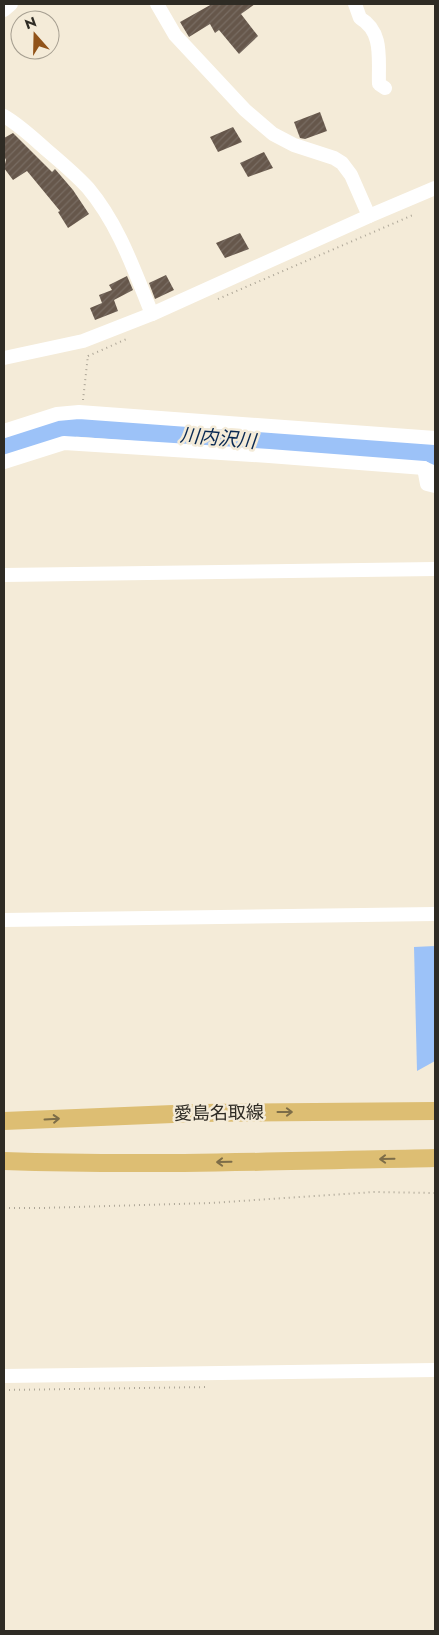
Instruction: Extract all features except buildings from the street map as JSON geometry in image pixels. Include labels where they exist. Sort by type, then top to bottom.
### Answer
[{"type":"main road","name":"愛島名取線","points":[[4,1121],[198,1113],[435,1111]]},
{"type":"main road","points":[[4,1161],[80,1163],[435,1158]]},
{"type":"street","points":[[4,10],[11,4]]},
{"type":"street","points":[[157,4],[175,35],[245,110],[273,134],[294,145],[334,158],[342,163],[351,175],[370,216]]},
{"type":"street","points":[[355,4],[360,18],[374,30],[378,41],[379,84],[385,88]]},
{"type":"street","points":[[4,116],[19,125],[87,188],[103,209],[128,254],[152,314]]},
{"type":"street","points":[[4,358],[83,341],[152,314],[435,188]]},
{"type":"street","points":[[4,431],[57,414],[79,412],[435,438]]},
{"type":"street","points":[[4,462],[64,443],[269,456],[429,471],[427,484],[435,486]]},
{"type":"street","points":[[4,575],[435,569]]},
{"type":"street","points":[[4,920],[435,914]]},
{"type":"street","points":[[4,1376],[435,1370]]},
{"type":"path","points":[[214,301],[413,215]]},
{"type":"path","points":[[88,356],[133,336]]},
{"type":"path","points":[[79,412],[83,398],[88,356],[83,341]]},
{"type":"path","points":[[4,1208],[211,1202],[374,1192],[435,1193]]},
{"type":"water","points":[[435,946],[435,1061],[417,1071],[414,947]]},
{"type":"waterway","name":"川内沢川","points":[[4,447],[76,426],[435,455]]}]
